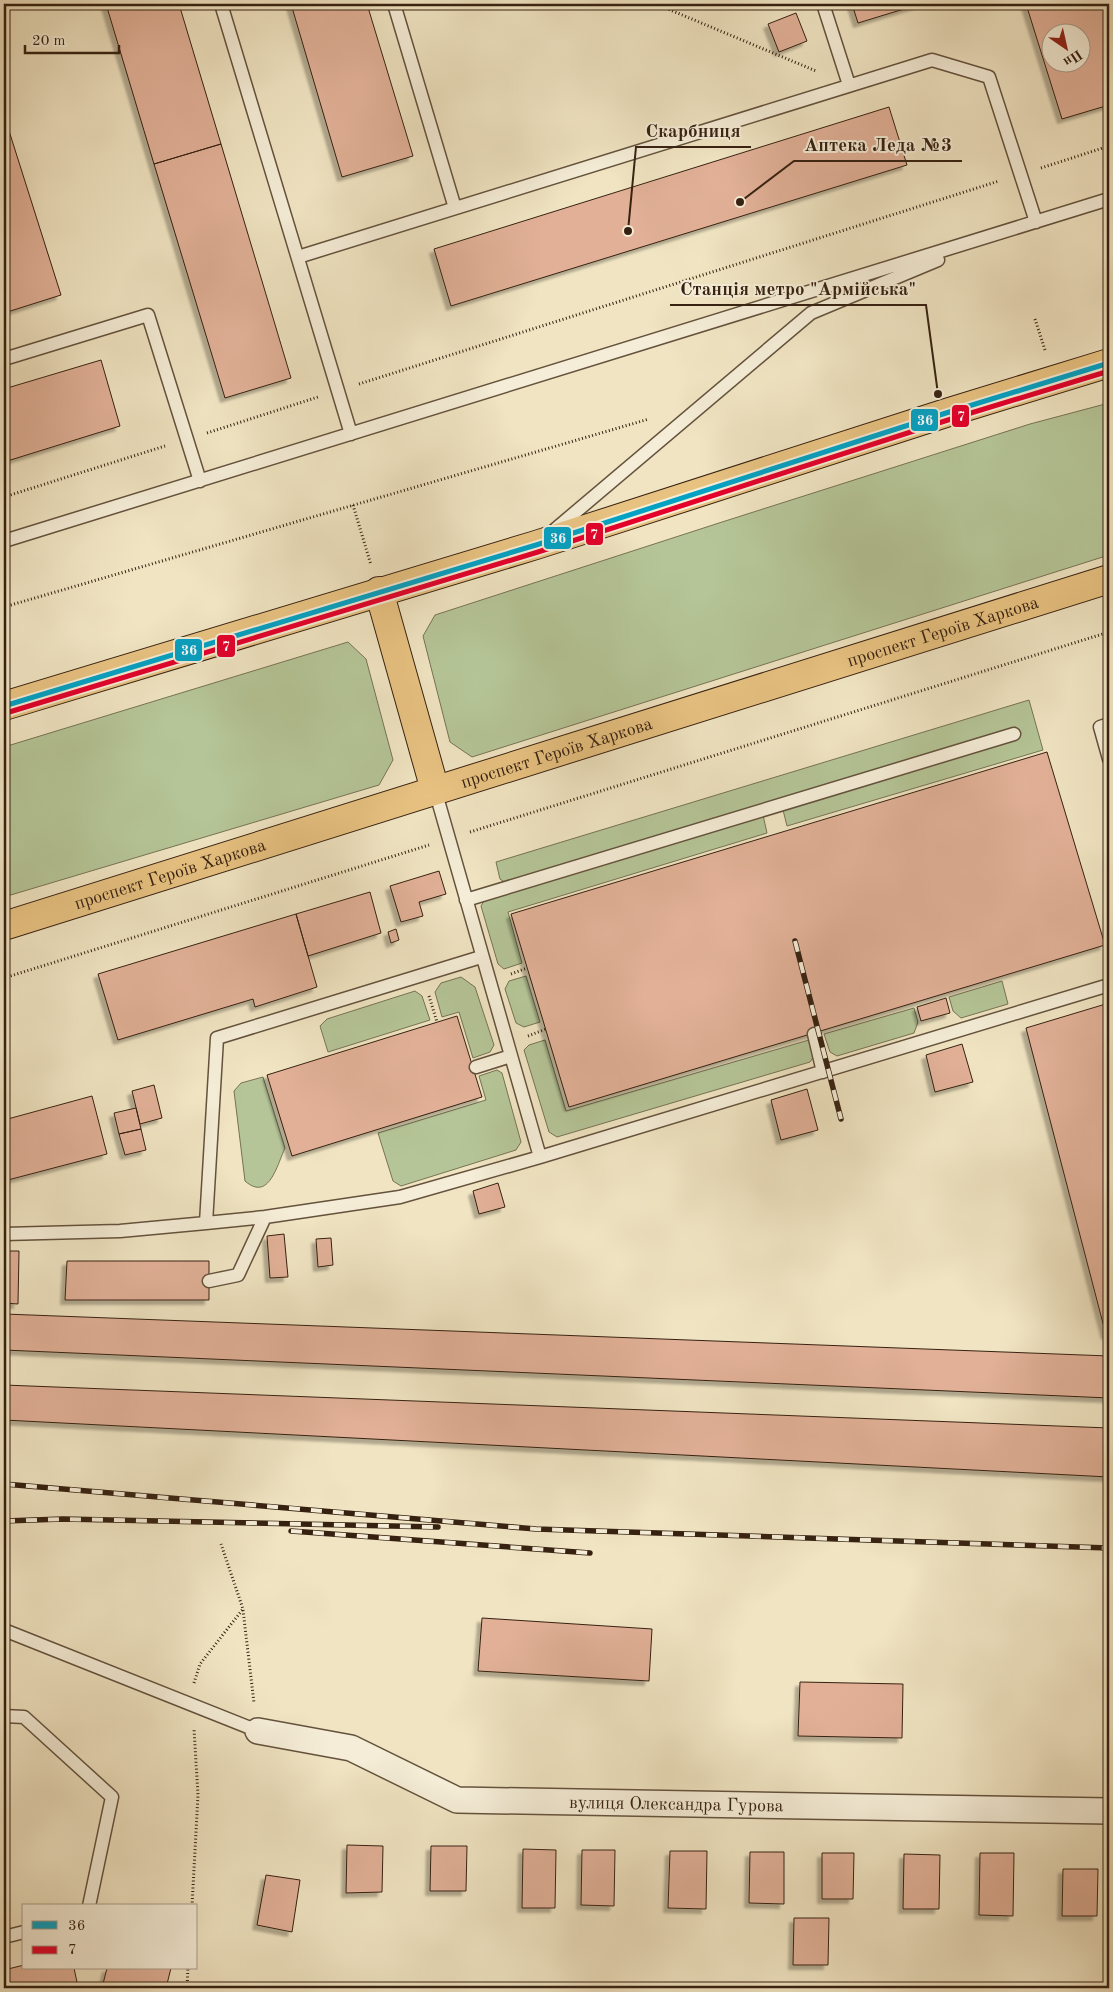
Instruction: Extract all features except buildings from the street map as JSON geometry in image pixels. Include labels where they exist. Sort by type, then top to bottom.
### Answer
[{"type":"main road","points":[[4,706],[536,545],[946,413],[1109,363]]},
{"type":"main road","name":"проспект Героїв Харкова","points":[[4,926],[1109,580]]},
{"type":"main road","points":[[379,592],[435,790]]},
{"type":"street","name":"вулиця Олександра Гурова","points":[[258,1731],[351,1748],[457,1800],[1109,1811]]},
{"type":"lane","points":[[221,4],[351,434]]},
{"type":"lane","points":[[394,4],[455,208]]},
{"type":"lane","points":[[823,4],[849,85]]},
{"type":"lane","points":[[298,257],[932,60],[989,77],[1036,222]]},
{"type":"lane","points":[[4,541],[1109,199]]},
{"type":"lane","points":[[536,545],[811,313],[1008,230]]},
{"type":"lane","points":[[4,359],[148,315],[200,480]]},
{"type":"lane","points":[[1109,724],[1100,727],[1109,759]]},
{"type":"lane","points":[[466,900],[1014,734]]},
{"type":"lane","points":[[435,790],[540,1157]]},
{"type":"lane","points":[[206,1223],[218,1038],[482,957]]},
{"type":"lane","points":[[4,1234],[120,1231],[206,1223],[265,1217],[400,1197],[540,1157],[1109,985]]},
{"type":"lane","points":[[814,1034],[822,1072]]},
{"type":"lane","points":[[476,1067],[511,1056]]},
{"type":"lane","points":[[209,1280],[238,1275],[265,1217]]},
{"type":"lane","points":[[4,1630],[258,1731]]},
{"type":"lane","points":[[4,1716],[24,1717],[112,1797],[90,1904]]},
{"type":"lane","points":[[4,1937],[22,1932]]},
{"type":"path","points":[[656,4],[849,85]]},
{"type":"path","points":[[4,497],[1109,146]]},
{"type":"path","points":[[1035,319],[1045,350]]},
{"type":"path","points":[[4,607],[657,416]]},
{"type":"path","points":[[353,505],[379,592]]},
{"type":"path","points":[[4,978],[1109,632]]},
{"type":"path","points":[[243,1609],[258,1731]]},
{"type":"path","points":[[187,1988],[188,1970]]},
{"type":"green space","points":[[1109,403],[1109,555],[472,757],[450,742],[423,636],[435,615],[1030,424]]},
{"type":"green space","points":[[348,642],[366,659],[393,760],[379,785],[4,897],[4,747]]},
{"type":"green space","points":[[1029,700],[1043,750],[787,826],[783,810],[1019,738],[1016,727],[506,883],[500,879],[496,862]]},
{"type":"green space","points":[[763,815],[767,833],[508,912],[522,963],[504,969],[498,964],[481,906],[485,899]]},
{"type":"green space","points":[[526,976],[540,1022],[524,1027],[516,1023],[505,989],[509,981]]},
{"type":"green space","points":[[461,977],[475,987],[494,1045],[490,1052],[473,1058],[459,1012],[442,1017],[435,992],[441,983]]},
{"type":"green space","points":[[1002,981],[1008,1004],[961,1018],[953,1011],[949,997]]},
{"type":"green space","points":[[415,991],[422,996],[430,1020],[328,1052],[320,1026],[327,1019]]},
{"type":"green space","points":[[914,1008],[918,1022],[914,1033],[837,1056],[830,1052],[824,1034]]},
{"type":"green space","points":[[545,1040],[566,1111],[809,1040],[814,1056],[810,1062],[557,1137],[549,1132],[524,1050],[529,1045]]},
{"type":"green space","points":[[497,1070],[502,1073],[521,1142],[516,1150],[401,1186],[393,1181],[378,1133],[486,1100],[479,1076]]},
{"type":"green space","points":[[263,1077],[285,1148],[271,1179],[260,1187],[253,1186],[245,1181],[234,1091],[241,1083]]},
{"type":"railway","points":[[795,941],[841,1119]]},
{"type":"railway","points":[[4,1484],[536,1529],[1109,1548]]},
{"type":"railway","points":[[4,1521],[63,1519],[438,1527]]},
{"type":"railway","points":[[291,1531],[590,1553]]},
{"type":"transit line","name":"36","points":[[4,706],[536,545],[946,413],[1109,363]]},
{"type":"transit line","name":"7","points":[[6,713],[538,552],[948,420],[1109,371]]},
{"type":"place","name":"Аптека Леда №3","points":[[740,202]]},
{"type":"place","name":"Скарбниця","points":[[628,231]]},
{"type":"place","name":"Станція метро \"Армійська\"","points":[[938,394]]}]
